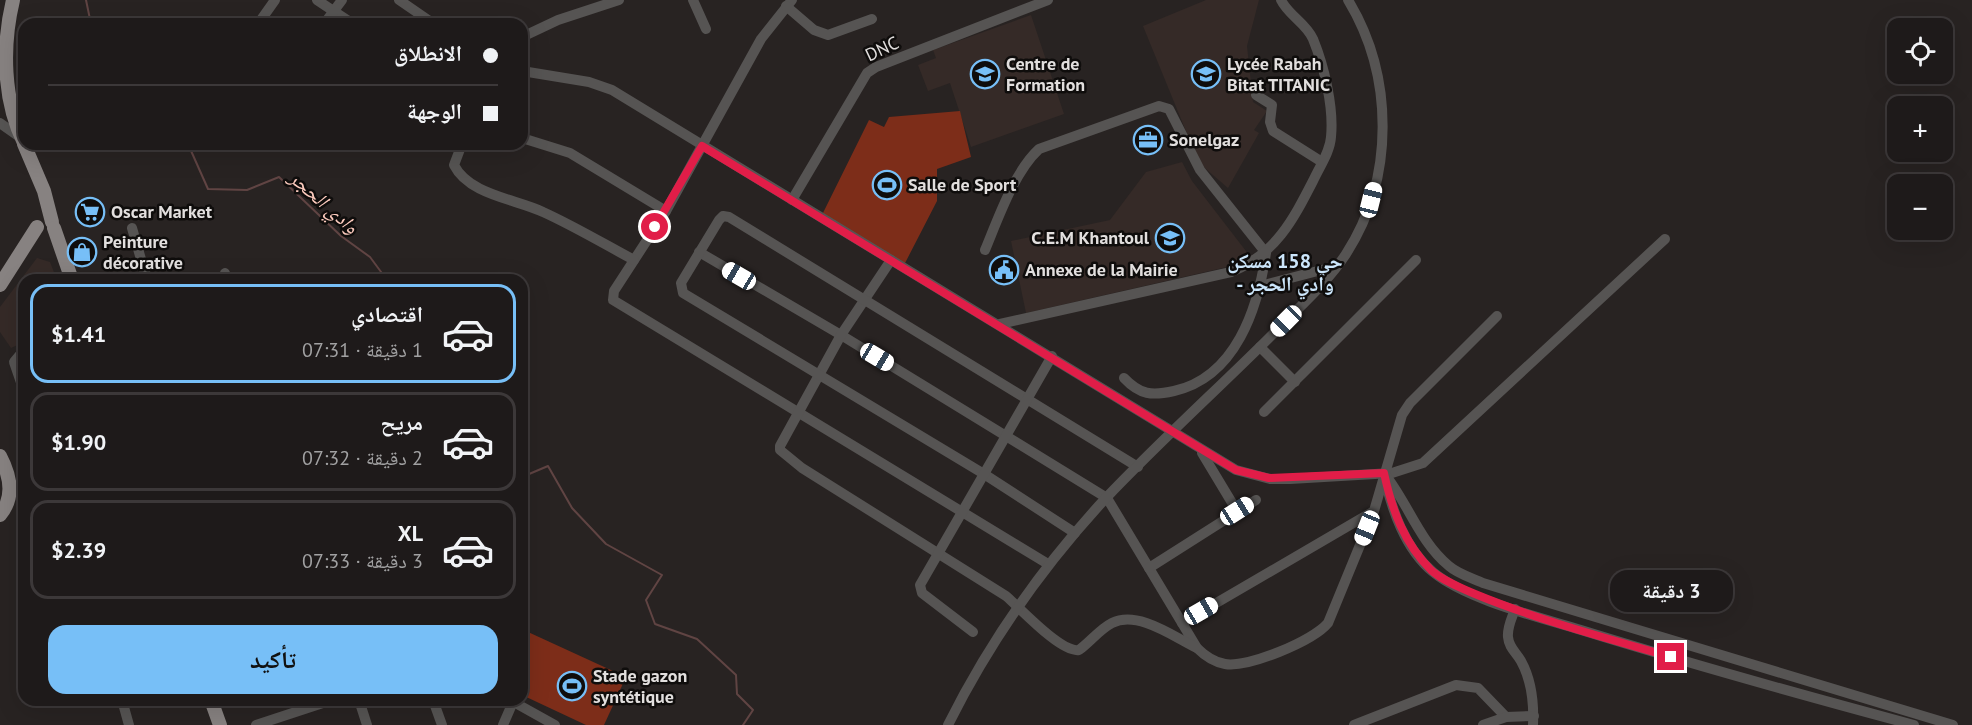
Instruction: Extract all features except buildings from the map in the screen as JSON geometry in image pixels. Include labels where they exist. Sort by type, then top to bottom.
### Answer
[{"type":"main road","points":[[13,0],[6,44],[13,116],[18,129]]},
{"type":"main road","points":[[26,150],[40,181],[45,229],[64,259],[70,274]]},
{"type":"main road","points":[[0,285],[45,229]]},
{"type":"main road","points":[[0,456],[10,484],[9,498],[0,515]]},
{"type":"main road","points":[[213,706],[220,725]]},
{"type":"street","points":[[262,18],[274,0]]},
{"type":"street","points":[[317,0],[344,18]]},
{"type":"street","points":[[329,18],[342,0]]},
{"type":"street","points":[[399,0],[425,18]]},
{"type":"street","points":[[528,34],[558,20],[619,0]]},
{"type":"street","points":[[693,0],[706,29]]},
{"type":"street","name":"DNC","points":[[792,200],[867,73],[876,67],[1048,0]]},
{"type":"street","points":[[1000,324],[1222,275],[1242,268],[1266,253],[1282,237],[1291,224],[1322,162],[1332,135],[1321,66],[1312,36],[1281,0]]},
{"type":"street","points":[[948,725],[1017,607],[1047,564],[1107,498],[1260,347],[1337,266],[1361,226],[1371,200],[1383,129],[1379,80],[1372,49],[1348,0]]},
{"type":"street","points":[[872,19],[828,35],[814,30],[789,3],[761,39],[666,211],[614,291],[614,301],[962,510],[1047,564]]},
{"type":"street","points":[[528,72],[600,85],[1000,324],[1201,450],[1236,470],[1269,478],[1384,473],[1412,467],[1439,450],[1665,239]]},
{"type":"street","points":[[1256,95],[1272,105],[1270,122],[1274,131],[1322,162]]},
{"type":"street","points":[[985,250],[1004,204],[1037,151],[1062,139],[1163,106],[1173,113],[1200,170],[1266,253],[1260,286],[1246,328],[1236,346],[1205,378],[1186,388],[1154,395],[1141,393],[1124,378]]},
{"type":"street","points":[[0,123],[18,138]]},
{"type":"street","points":[[528,140],[570,153],[666,211]]},
{"type":"street","points":[[460,150],[454,165],[471,182],[497,195],[542,211],[634,260]]},
{"type":"street","points":[[1075,533],[984,474],[683,293],[681,283],[719,220],[727,216],[865,298],[1026,400],[1138,467]]},
{"type":"street","points":[[132,228],[145,274]]},
{"type":"street","points":[[699,252],[841,335],[1107,498],[1197,648]]},
{"type":"street","points":[[891,260],[841,335],[819,373],[780,446],[782,453],[802,468],[938,551],[1006,596],[1027,617],[1075,651],[1082,648],[1113,622],[1127,619],[1147,624],[1197,648],[1214,662],[1236,665],[1248,663],[1322,630],[1334,612],[1374,511],[1405,409],[1497,316]]},
{"type":"street","points":[[1264,412],[1416,260]]},
{"type":"street","points":[[1260,286],[1337,266]]},
{"type":"street","points":[[1260,347],[1295,382]]},
{"type":"street","points":[[974,632],[920,590],[938,551],[1052,356]]},
{"type":"street","points":[[18,357],[14,362],[18,374]]},
{"type":"street","points":[[1201,450],[1237,511]]},
{"type":"street","points":[[1384,473],[1392,511],[1417,554],[1433,572],[1456,586],[1515,609],[1716,671],[1914,725]]},
{"type":"street","points":[[1384,473],[1394,485],[1426,543],[1450,568],[1483,583],[1953,725]]},
{"type":"street","points":[[1149,568],[1256,500]]},
{"type":"street","points":[[1182,622],[1374,511]]},
{"type":"street","points":[[1483,725],[1506,717],[1534,721],[1534,704],[1528,680],[1521,660],[1510,646],[1509,628],[1515,609]]},
{"type":"street","points":[[1716,671],[1724,654]]},
{"type":"street","points":[[1354,725],[1456,685],[1478,688],[1506,717]]},
{"type":"street","points":[[124,706],[129,725]]},
{"type":"street","points":[[256,725],[314,706]]},
{"type":"street","points":[[361,706],[367,725]]},
{"type":"street","points":[[435,706],[442,725]]},
{"type":"street","points":[[503,725],[509,706]]},
{"type":"street","points":[[520,706],[555,725]]},
{"type":"shaded area","name":"Lycée Rabah Bitat TITANIC","points":[[1206,0],[1259,0],[1247,46],[1253,102],[1267,111],[1254,130],[1259,133],[1228,188],[1199,163],[1143,26]]},
{"type":"shaded area","name":"Centre de Formation","points":[[1031,15],[1064,114],[971,147],[950,83],[928,91],[918,65],[936,58],[933,50]]},
{"type":"shaded area","name":"Salle de Sport","points":[[960,111],[971,157],[937,169],[937,201],[903,267],[821,217],[869,120],[884,127],[889,117]]},
{"type":"shaded area","name":"C.E.M Khantoul","points":[[1182,162],[1192,181],[1249,255],[1247,258],[1227,267],[1026,313],[1011,241],[1110,220],[1146,172]]},
{"type":"shaded area","points":[[37,258],[50,262],[55,274],[25,274]]},
{"type":"shaded area","points":[[18,283],[18,345],[11,348],[0,332],[0,307]]},
{"type":"shaded area","name":"Stade gazon syntétique","points":[[528,632],[626,677],[604,725],[586,725],[528,698]]},
{"type":"waterway","name":"وادي الحجر","points":[[86,0],[90,18]]},
{"type":"waterway","name":"وادي الحجر","points":[[191,150],[208,189],[247,190],[279,177],[341,236],[370,257],[383,274]]},
{"type":"waterway","name":"وادي الحجر","points":[[528,474],[548,466],[572,508],[606,544],[662,575],[646,600],[655,624],[697,639],[736,675],[737,694],[753,710],[743,725]]},
{"type":"place","name":"Centre de Formation","points":[[985,74]]},
{"type":"place","name":"Lycée Rabah Bitat TITANIC","points":[[1206,74]]},
{"type":"place","name":"Sonelgaz","points":[[1148,140]]},
{"type":"place","name":"Salle de Sport","points":[[887,185]]},
{"type":"place","name":"Oscar Market","points":[[90,212]]},
{"type":"place","name":"C.E.M Khantoul","points":[[1170,238]]},
{"type":"place","name":"Peinture décorative","points":[[82,252]]},
{"type":"place","name":"Annexe de la Mairie","points":[[1004,270]]},
{"type":"place","name":"Stade gazon syntétique","points":[[572,686]]},
{"type":"district","name":"حي 158 مسكن - وادي الحجر","points":[[1285,272]]},
{"type":"route","points":[[655,227],[702,146],[1000,324],[1236,470],[1252,476],[1290,479],[1384,473],[1392,511],[1417,554],[1433,572],[1456,586],[1500,604],[1671,657]]}]
